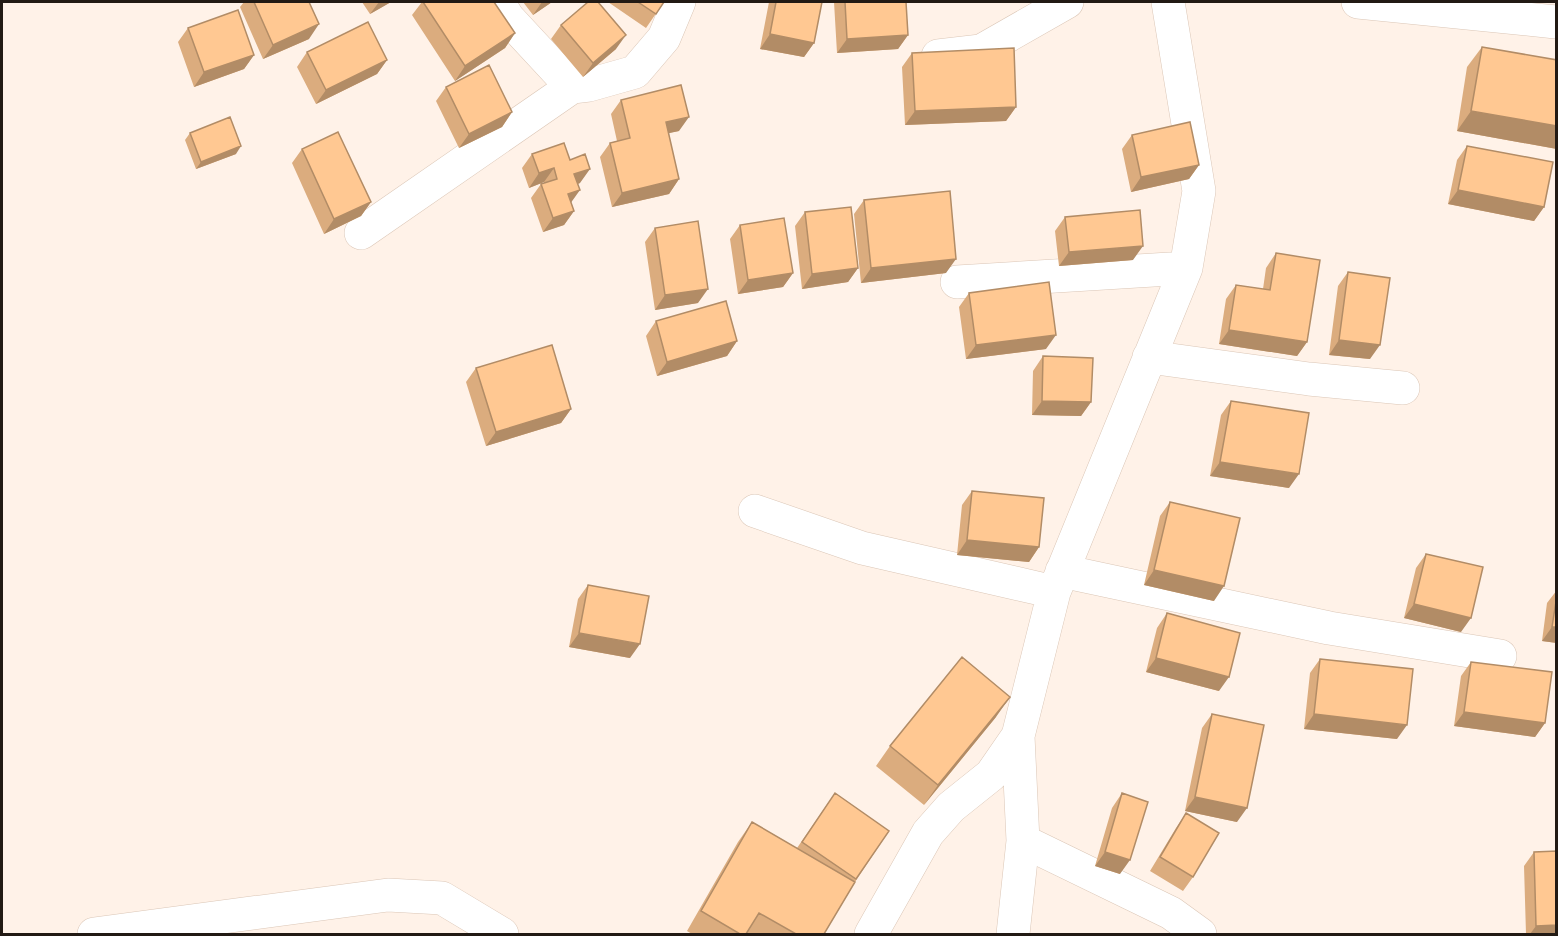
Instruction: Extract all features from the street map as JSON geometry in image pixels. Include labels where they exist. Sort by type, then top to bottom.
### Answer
[{"type":"street","points":[[498,2],[508,18],[572,87]]},
{"type":"street","points":[[361,233],[572,87],[589,85],[634,72],[664,38],[679,2]]},
{"type":"street","points":[[915,58],[981,51],[1067,2]]},
{"type":"street","points":[[1013,934],[1023,841],[1018,736],[1058,581],[1186,268],[1199,191],[1168,2]]},
{"type":"street","points":[[1358,2],[1557,22]]},
{"type":"street","points":[[957,282],[1186,268]]},
{"type":"street","points":[[1149,357],[1309,379],[1403,388]]},
{"type":"street","points":[[755,511],[861,549],[1500,656]]},
{"type":"street","points":[[871,934],[928,833],[951,807],[991,775],[1018,736]]},
{"type":"street","points":[[1023,841],[1171,913],[1200,934]]},
{"type":"street","points":[[94,934],[388,895],[442,898],[502,934]]},
{"type":"building","points":[[254,2],[309,2],[319,24],[273,45]]},
{"type":"building","points":[[423,2],[494,2],[515,33],[465,66]]},
{"type":"building","points":[[588,2],[598,2],[626,35],[593,63],[561,25]]},
{"type":"building","points":[[638,2],[664,2],[656,14]]},
{"type":"building","points":[[776,2],[822,2],[814,43],[770,34]]},
{"type":"building","points":[[845,2],[906,2],[908,35],[847,39]]},
{"type":"building","points":[[238,10],[254,55],[204,72],[188,28]]},
{"type":"building","points":[[368,22],[387,60],[326,90],[307,52]]},
{"type":"building","points":[[1482,47],[1557,60],[1557,126],[1471,111]]},
{"type":"building","points":[[1014,48],[1016,107],[915,111],[912,53]]},
{"type":"building","points":[[489,65],[512,112],[469,134],[446,87]]},
{"type":"building","points":[[681,85],[689,117],[666,122],[679,179],[622,193],[610,143],[630,138],[621,100]]},
{"type":"building","points":[[230,117],[241,146],[201,162],[190,133]]},
{"type":"building","points":[[1190,122],[1199,165],[1141,177],[1132,135]]},
{"type":"building","points":[[338,132],[371,202],[334,219],[302,149]]},
{"type":"building","points":[[564,143],[570,160],[585,154],[590,169],[574,174],[580,190],[568,194],[574,211],[553,218],[541,184],[557,179],[554,168],[539,173],[532,154]]},
{"type":"building","points":[[1467,146],[1553,162],[1544,207],[1458,190]]},
{"type":"building","points":[[950,191],[956,259],[871,268],[864,200]]},
{"type":"building","points":[[851,207],[858,268],[812,274],[805,212]]},
{"type":"building","points":[[1140,210],[1143,246],[1069,252],[1065,217]]},
{"type":"building","points":[[784,218],[793,273],[748,280],[740,225]]},
{"type":"building","points":[[698,221],[708,289],[665,295],[655,228]]},
{"type":"building","points":[[1276,253],[1320,260],[1307,342],[1229,330],[1236,285],[1270,290]]},
{"type":"building","points":[[1348,272],[1390,278],[1380,345],[1339,340]]},
{"type":"building","points":[[1049,282],[1056,335],[976,345],[969,293]]},
{"type":"building","points":[[726,301],[737,341],[667,362],[656,321]]},
{"type":"building","points":[[552,345],[571,409],[496,432],[476,368]]},
{"type":"building","points":[[1043,356],[1093,358],[1091,402],[1042,401]]},
{"type":"building","points":[[1231,401],[1309,413],[1299,474],[1220,462]]},
{"type":"building","points":[[972,491],[1044,498],[1039,547],[967,540]]},
{"type":"building","points":[[1170,502],[1240,518],[1224,586],[1154,570]]},
{"type":"building","points":[[1426,554],[1483,567],[1471,618],[1414,604]]},
{"type":"building","points":[[588,585],[649,596],[640,644],[579,633]]},
{"type":"building","points":[[1557,595],[1557,627],[1552,627]]},
{"type":"building","points":[[1167,613],[1240,633],[1229,677],[1156,658]]},
{"type":"building","points":[[962,657],[1010,697],[938,785],[890,746]]},
{"type":"building","points":[[1320,659],[1413,669],[1407,725],[1314,714]]},
{"type":"building","points":[[1471,662],[1552,672],[1545,723],[1464,712]]},
{"type":"building","points":[[1212,714],[1264,725],[1247,808],[1195,797]]},
{"type":"building","points":[[835,793],[889,831],[856,879],[802,842]]},
{"type":"building","points":[[1122,793],[1148,802],[1130,860],[1105,852]]},
{"type":"building","points":[[1186,813],[1219,833],[1193,877],[1160,857]]},
{"type":"building","points":[[752,822],[855,882],[824,934],[796,934],[759,913],[746,934],[740,934],[701,911]]},
{"type":"building","points":[[1557,851],[1557,925],[1536,926],[1534,852]]}]
